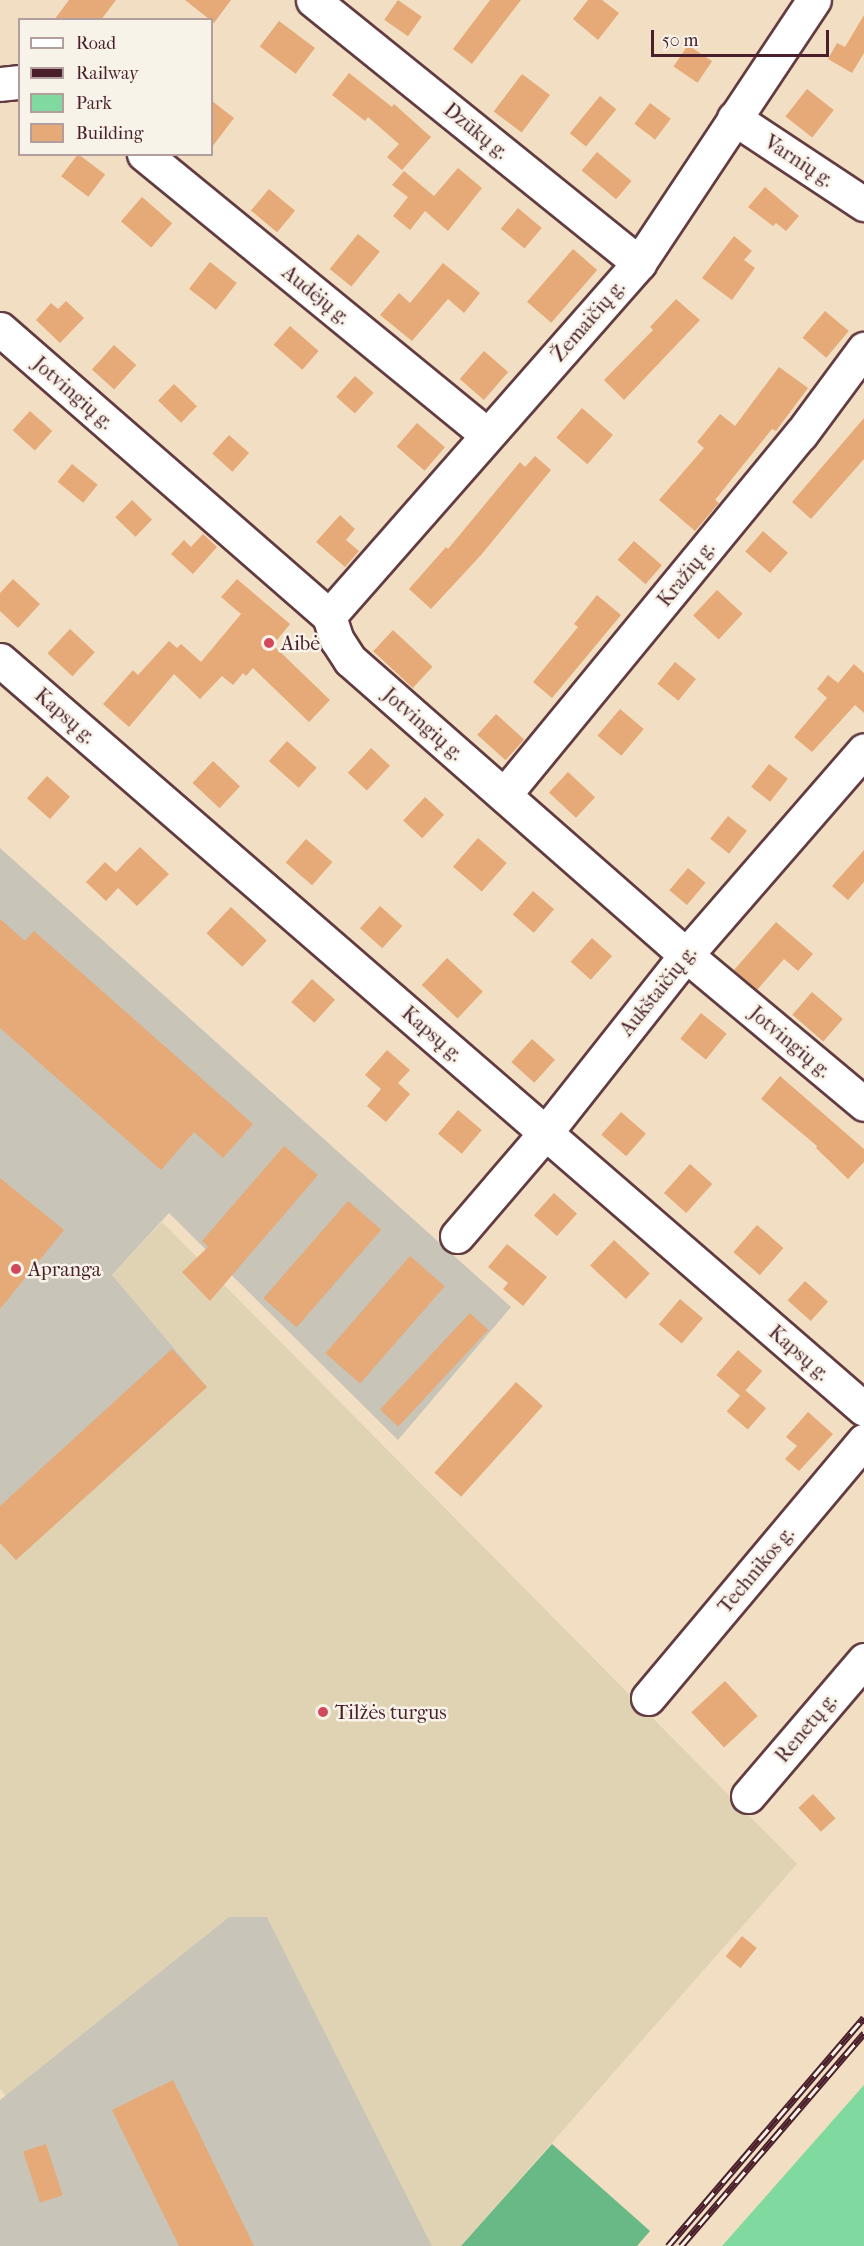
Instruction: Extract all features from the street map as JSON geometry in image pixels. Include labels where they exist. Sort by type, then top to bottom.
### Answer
[{"type":"street","name":"Dzūkų g.","points":[[313,0],[639,263]]},
{"type":"street","name":"Žemaičių g.","points":[[329,616],[639,263],[814,0]]},
{"type":"street","points":[[0,84],[18,82]]},
{"type":"street","name":"Varnių g.","points":[[734,118],[864,204]]},
{"type":"street","name":"Audėjų g.","points":[[146,156],[487,435]]},
{"type":"street","name":"Jotvingių g.","points":[[0,329],[329,616],[337,640],[350,660],[686,955],[864,1104]]},
{"type":"street","name":"Kražių g.","points":[[504,795],[801,434],[864,349]]},
{"type":"street","name":"Kapsų g.","points":[[0,660],[864,1409]]},
{"type":"street","name":"Aukštaičių g.","points":[[457,1236],[546,1132],[686,955],[864,750]]},
{"type":"street","name":"Technikos g.","points":[[648,1698],[864,1441]]},
{"type":"street","name":"Renetų g.","points":[[748,1796],[864,1660]]},
{"type":"shaded area","points":[[0,848],[511,1307],[398,1440],[169,1213],[112,1275],[207,1387],[16,1560],[0,1543]]},
{"type":"shaded area","name":"Tilžės turgus","points":[[162,1222],[797,1864],[461,2246],[432,2246],[267,1917],[229,1917],[6,2096],[0,2089],[0,1543],[16,1560],[207,1387],[112,1275]]},
{"type":"shaded area","points":[[229,1917],[267,1917],[432,2246],[0,2246],[0,2100]]},
{"type":"green space","points":[[864,2085],[864,2246],[722,2246]]},
{"type":"green space","points":[[552,2144],[650,2231],[637,2246],[461,2246]]},
{"type":"building","points":[[69,0],[116,0],[102,18],[56,18]]},
{"type":"building","points":[[185,0],[231,0],[214,23],[213,18],[208,18]]},
{"type":"building","points":[[398,0],[422,17],[408,36],[384,20]]},
{"type":"building","points":[[490,0],[521,0],[472,64],[453,49]]},
{"type":"building","points":[[588,0],[602,0],[619,13],[598,40],[573,19]]},
{"type":"building","points":[[864,15],[864,53],[852,73],[828,59],[837,43],[845,47]]},
{"type":"building","points":[[279,21],[315,48],[296,74],[260,47]]},
{"type":"building","points":[[688,45],[712,61],[698,83],[673,67]]},
{"type":"building","points":[[349,73],[392,107],[394,104],[431,137],[402,170],[387,157],[399,144],[368,117],[365,121],[332,95]]},
{"type":"building","points":[[522,74],[550,95],[522,133],[494,112]]},
{"type":"building","points":[[807,89],[834,110],[812,138],[785,117]]},
{"type":"building","points":[[600,96],[616,109],[586,147],[570,133]]},
{"type":"building","points":[[213,102],[234,118],[213,146]]},
{"type":"building","points":[[650,103],[671,119],[655,139],[634,124]]},
{"type":"building","points":[[597,152],[631,181],[616,199],[582,170]]},
{"type":"building","points":[[76,156],[81,156],[105,174],[88,197],[61,176]]},
{"type":"building","points":[[458,168],[482,188],[448,231],[425,211],[410,230],[393,216],[408,197],[392,185],[404,171],[434,196]]},
{"type":"building","points":[[765,187],[799,216],[786,231],[776,223],[773,226],[748,207]]},
{"type":"building","points":[[269,189],[295,211],[277,232],[251,210]]},
{"type":"building","points":[[142,197],[172,223],[151,247],[121,221]]},
{"type":"building","points":[[518,208],[542,228],[524,249],[501,229]]},
{"type":"building","points":[[358,234],[380,252],[351,287],[330,269]]},
{"type":"building","points":[[734,236],[752,251],[744,260],[755,268],[732,300],[702,278]]},
{"type":"building","points":[[573,249],[597,270],[551,323],[527,302]]},
{"type":"building","points":[[210,262],[237,283],[216,310],[189,289]]},
{"type":"building","points":[[443,263],[480,293],[464,313],[448,299],[412,341],[380,315],[399,293],[410,303]]},
{"type":"building","points":[[676,299],[700,320],[624,400],[604,380],[653,330],[650,327]]},
{"type":"building","points":[[66,301],[84,318],[60,343],[36,320],[51,303],[58,309]]},
{"type":"building","points":[[825,311],[849,331],[826,358],[803,338]]},
{"type":"building","points":[[290,326],[319,351],[302,370],[274,345]]},
{"type":"building","points":[[114,345],[136,365],[114,390],[92,370]]},
{"type":"building","points":[[484,351],[508,372],[484,400],[460,379]]},
{"type":"building","points":[[779,367],[808,388],[776,431],[772,429],[715,500],[719,503],[695,531],[659,500],[704,448],[697,442],[720,414],[735,426]]},
{"type":"building","points":[[355,376],[374,393],[355,414],[336,397]]},
{"type":"building","points":[[174,384],[197,406],[181,423],[158,401]]},
{"type":"building","points":[[582,408],[613,435],[587,464],[556,437]]},
{"type":"building","points":[[30,411],[52,431],[35,450],[13,430]]},
{"type":"building","points":[[864,418],[864,459],[811,519],[792,502]]},
{"type":"building","points":[[417,423],[445,447],[425,471],[397,446]]},
{"type":"building","points":[[229,435],[249,453],[232,472],[212,454]]},
{"type":"building","points":[[535,456],[551,470],[481,555],[431,609],[409,589],[446,547],[448,549],[520,462],[525,467]]},
{"type":"building","points":[[72,464],[98,485],[83,503],[58,482]]},
{"type":"building","points":[[132,500],[152,519],[135,537],[115,517]]},
{"type":"building","points":[[340,515],[355,529],[346,540],[359,551],[345,567],[316,542]]},
{"type":"building","points":[[763,531],[788,553],[770,573],[745,551]]},
{"type":"building","points":[[203,534],[217,547],[193,574],[171,554],[184,540],[191,547]]},
{"type":"building","points":[[634,541],[662,565],[646,584],[618,560]]},
{"type":"building","points":[[13,579],[40,604],[18,628],[0,611],[0,593]]},
{"type":"building","points":[[237,579],[290,624],[273,645],[330,700],[309,722],[253,668],[246,676],[243,673],[233,685],[222,676],[200,699],[174,674],[129,727],[103,704],[133,670],[138,675],[169,641],[177,648],[181,644],[201,662],[241,614],[221,597]]},
{"type":"building","points":[[717,590],[743,614],[719,639],[693,616]]},
{"type":"building","points":[[597,595],[621,615],[552,698],[533,682],[578,627],[574,624]]},
{"type":"building","points":[[70,629],[95,652],[72,676],[47,653]]},
{"type":"building","points":[[393,630],[432,667],[413,688],[373,651]]},
{"type":"building","points":[[675,662],[696,679],[678,701],[657,684]]},
{"type":"building","points":[[854,664],[864,673],[864,713],[855,705],[812,752],[794,737],[827,698],[817,689],[828,675],[838,683]]},
{"type":"building","points":[[620,709],[644,729],[621,756],[598,736]]},
{"type":"building","points":[[496,714],[524,739],[506,760],[477,735]]},
{"type":"building","points":[[287,741],[317,768],[299,788],[269,761]]},
{"type":"building","points":[[371,748],[390,766],[367,791],[348,773]]},
{"type":"building","points":[[213,761],[240,786],[220,808],[193,783]]},
{"type":"building","points":[[769,764],[788,779],[770,802],[751,787]]},
{"type":"building","points":[[568,772],[595,797],[576,818],[549,792]]},
{"type":"building","points":[[47,776],[70,797],[50,819],[27,798]]},
{"type":"building","points":[[425,797],[444,815],[422,838],[403,820]]},
{"type":"building","points":[[728,816],[747,831],[729,854],[710,839]]},
{"type":"building","points":[[478,838],[507,863],[482,892],[453,867]]},
{"type":"building","points":[[306,839],[332,862],[312,885],[286,862]]},
{"type":"building","points":[[140,847],[169,874],[137,906],[118,888],[106,901],[86,882],[105,862],[116,872]]},
{"type":"building","points":[[864,850],[864,882],[848,900],[832,886]]},
{"type":"building","points":[[688,868],[706,883],[687,905],[669,890]]},
{"type":"building","points":[[533,891],[554,909],[534,933],[513,914]]},
{"type":"building","points":[[380,906],[402,926],[382,948],[360,928]]},
{"type":"building","points":[[231,907],[267,940],[242,967],[206,933]]},
{"type":"building","points":[[0,919],[25,941],[34,931],[253,1124],[223,1158],[194,1132],[161,1170],[0,1028]]},
{"type":"building","points":[[776,922],[813,954],[798,971],[784,959],[757,990],[734,970]]},
{"type":"building","points":[[592,938],[612,956],[591,980],[571,962]]},
{"type":"building","points":[[447,958],[483,991],[458,1018],[422,985]]},
{"type":"building","points":[[312,979],[335,1000],[314,1023],[291,1002]]},
{"type":"building","points":[[812,992],[843,1019],[823,1042],[792,1015]]},
{"type":"building","points":[[701,1013],[727,1034],[706,1059],[680,1039]]},
{"type":"building","points":[[532,1039],[555,1060],[534,1083],[511,1062]]},
{"type":"building","points":[[387,1050],[410,1070],[398,1083],[410,1094],[386,1122],[367,1106],[381,1089],[365,1075]]},
{"type":"building","points":[[780,1076],[864,1149],[864,1162],[848,1179],[816,1148],[817,1146],[761,1099]]},
{"type":"building","points":[[458,1110],[482,1130],[462,1154],[438,1134]]},
{"type":"building","points":[[621,1112],[646,1134],[626,1156],[601,1135]]},
{"type":"building","points":[[284,1146],[318,1175],[210,1301],[182,1272],[208,1247],[202,1241]]},
{"type":"building","points":[[690,1164],[712,1184],[686,1213],[664,1193]]},
{"type":"building","name":"Apranga","points":[[0,1178],[64,1230],[0,1309]]},
{"type":"building","points":[[554,1193],[577,1214],[557,1236],[534,1215]]},
{"type":"building","points":[[348,1201],[381,1230],[297,1327],[263,1298]]},
{"type":"building","points":[[757,1225],[783,1248],[760,1275],[733,1252]]},
{"type":"building","points":[[614,1240],[650,1273],[626,1299],[590,1266]]},
{"type":"building","points":[[507,1244],[547,1277],[523,1306],[503,1289],[508,1283],[488,1267]]},
{"type":"building","points":[[410,1256],[445,1286],[360,1384],[325,1353]]},
{"type":"building","points":[[805,1281],[828,1302],[811,1321],[788,1300]]},
{"type":"building","points":[[680,1299],[703,1318],[682,1344],[659,1324]]},
{"type":"building","points":[[470,1313],[488,1330],[398,1427],[380,1410]]},
{"type":"building","points":[[172,1349],[207,1387],[16,1560],[0,1543],[0,1506]]},
{"type":"building","points":[[738,1350],[762,1371],[741,1396],[716,1375]]},
{"type":"building","points":[[516,1382],[543,1406],[461,1497],[434,1473]]},
{"type":"building","points":[[745,1390],[766,1408],[748,1430],[727,1411]]},
{"type":"building","points":[[808,1412],[833,1434],[799,1471],[785,1459],[797,1446],[786,1437]]},
{"type":"building","points":[[725,1681],[758,1716],[724,1747],[691,1712]]},
{"type":"building","points":[[813,1794],[836,1818],[821,1832],[798,1808]]},
{"type":"building","points":[[742,1936],[757,1948],[740,1968],[726,1956]]},
{"type":"building","points":[[173,2080],[254,2246],[179,2246],[112,2110]]},
{"type":"building","points":[[46,2144],[63,2195],[40,2203],[23,2151]]},
{"type":"railway","points":[[668,2246],[864,2017]]},
{"type":"railway","points":[[681,2246],[864,2033]]},
{"type":"place","name":"Aibė","points":[[269,643]]},
{"type":"place","name":"Apranga","points":[[16,1269]]},
{"type":"place","name":"Tilžės turgus","points":[[323,1712]]}]
